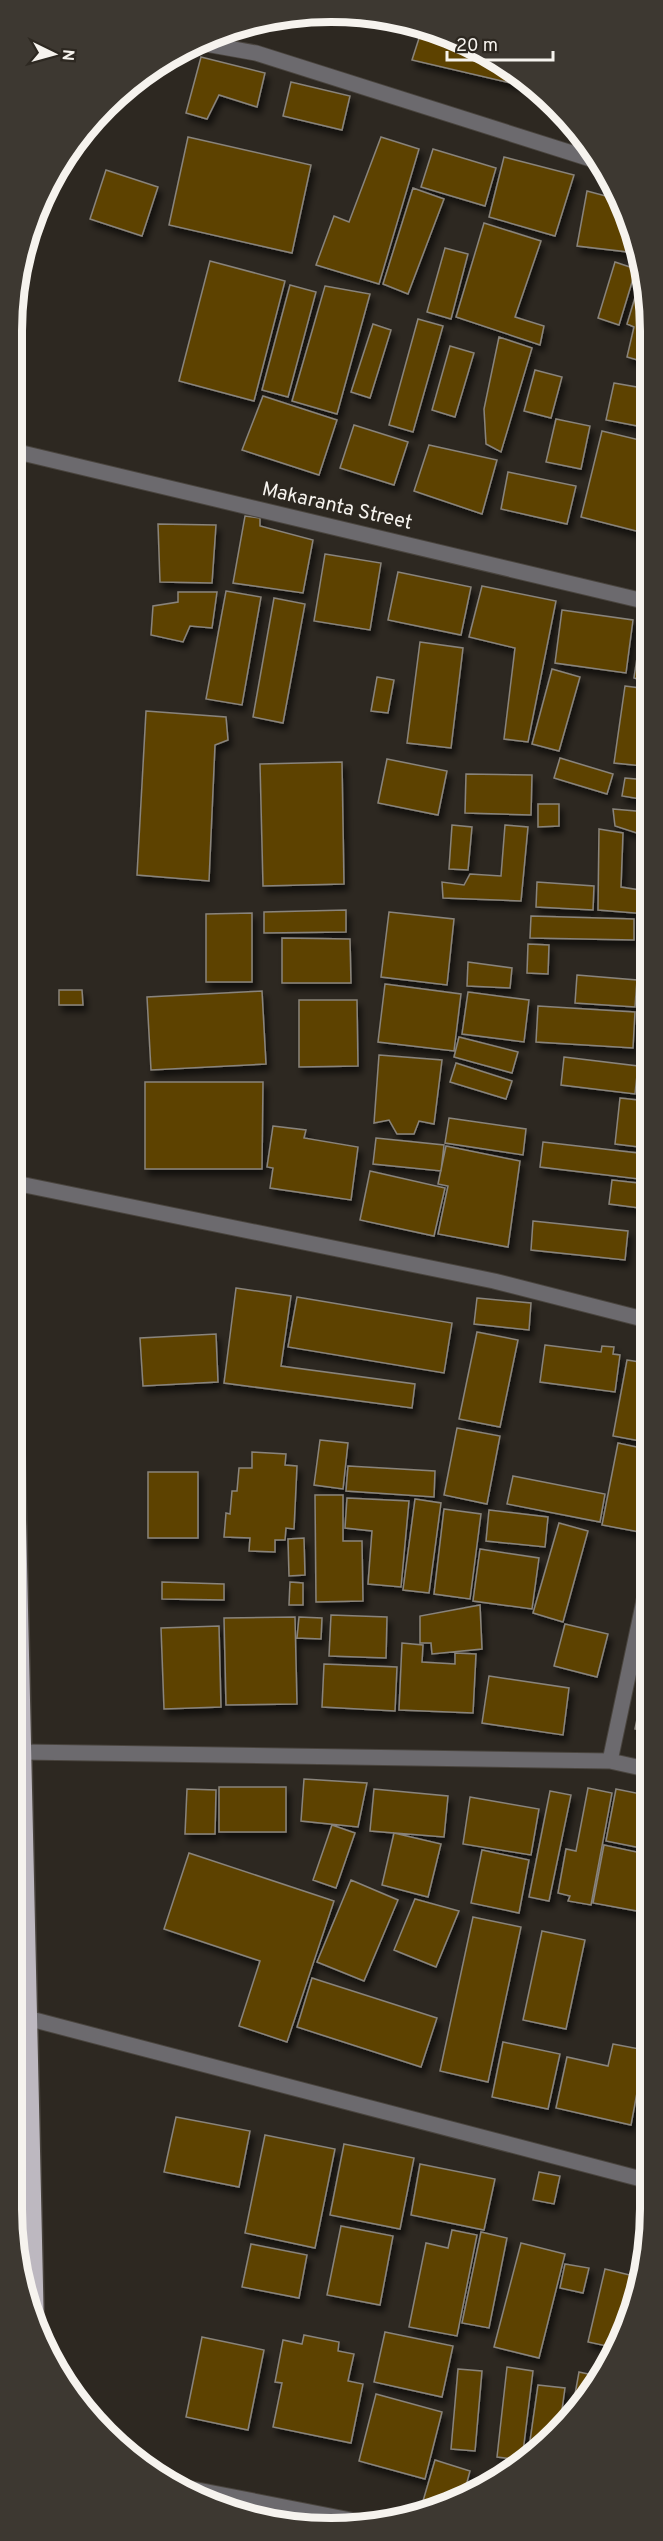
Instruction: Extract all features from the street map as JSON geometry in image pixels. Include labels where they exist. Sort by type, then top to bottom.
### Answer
[{"type":"highway","points":[[22,1706],[27,2018],[35,2296]]},
{"type":"street","points":[[214,46],[256,53],[586,158]]},
{"type":"street","name":"Makaranta Street","points":[[22,453],[640,600]]},
{"type":"street","points":[[22,1184],[494,1281],[640,1318]]},
{"type":"street","points":[[610,1761],[640,1619]]},
{"type":"street","points":[[23,1752],[610,1761],[640,1768]]},
{"type":"street","points":[[27,2018],[640,2179]]},
{"type":"street","points":[[205,2492],[341,2518]]},
{"type":"building","points":[[420,36],[468,54],[518,85],[412,60]]},
{"type":"building","points":[[201,57],[265,73],[257,107],[219,95],[207,119],[186,113]]},
{"type":"building","points":[[291,82],[350,96],[342,130],[283,116]]},
{"type":"building","points":[[188,137],[311,165],[292,253],[169,225]]},
{"type":"building","points":[[381,137],[419,149],[379,284],[316,265],[334,216],[349,222]]},
{"type":"building","points":[[433,149],[496,168],[485,206],[421,187]]},
{"type":"building","points":[[504,157],[574,175],[555,236],[489,217]]},
{"type":"building","points":[[106,170],[158,187],[142,236],[90,219]]},
{"type":"building","points":[[413,188],[444,199],[408,294],[383,284]]},
{"type":"building","points":[[587,191],[610,197],[630,252],[577,246]]},
{"type":"building","points":[[484,223],[541,241],[515,317],[544,326],[540,345],[456,317]]},
{"type":"building","points":[[445,248],[468,254],[451,319],[427,312]]},
{"type":"building","points":[[210,261],[285,281],[254,401],[179,381]]},
{"type":"building","points":[[615,262],[634,268],[619,325],[598,318]]},
{"type":"building","points":[[290,285],[316,292],[288,397],[262,390]]},
{"type":"building","points":[[325,286],[370,294],[337,414],[292,401]]},
{"type":"building","points":[[638,289],[640,361],[627,357],[634,327],[627,324]]},
{"type":"building","points":[[418,319],[443,326],[413,432],[389,425]]},
{"type":"building","points":[[373,324],[391,330],[370,398],[351,392]]},
{"type":"building","points":[[499,337],[532,348],[501,452],[486,444],[484,409]]},
{"type":"building","points":[[450,346],[474,353],[455,417],[432,410]]},
{"type":"building","points":[[535,370],[562,377],[551,418],[524,411]]},
{"type":"building","points":[[614,383],[640,388],[640,426],[606,420]]},
{"type":"building","points":[[263,396],[337,420],[319,475],[242,450]]},
{"type":"building","points":[[556,419],[590,426],[581,469],[546,462]]},
{"type":"building","points":[[354,425],[408,442],[394,485],[340,468]]},
{"type":"building","points":[[602,431],[640,440],[640,532],[581,517]]},
{"type":"building","points":[[429,445],[497,460],[482,514],[414,491]]},
{"type":"building","points":[[508,472],[576,486],[567,524],[501,509]]},
{"type":"building","points":[[245,516],[260,518],[260,526],[313,540],[303,593],[233,583]]},
{"type":"building","points":[[158,524],[216,525],[212,583],[160,582]]},
{"type":"building","points":[[325,554],[381,563],[370,630],[314,621]]},
{"type":"building","points":[[398,572],[471,587],[461,635],[388,620]]},
{"type":"building","points":[[482,586],[556,601],[528,742],[504,739],[515,648],[469,637]]},
{"type":"building","points":[[226,591],[261,597],[242,705],[206,699]]},
{"type":"building","points":[[178,592],[217,592],[212,628],[190,626],[183,642],[151,635],[153,606],[178,602]]},
{"type":"building","points":[[274,598],[305,604],[283,723],[253,717]]},
{"type":"building","points":[[562,610],[633,620],[626,673],[555,663]]},
{"type":"building","points":[[640,639],[640,680],[634,678]]},
{"type":"building","points":[[420,642],[463,648],[451,748],[407,743]]},
{"type":"building","points":[[552,669],[580,677],[559,751],[532,744]]},
{"type":"building","points":[[377,677],[394,680],[388,713],[371,711]]},
{"type":"building","points":[[625,686],[640,688],[640,766],[614,763]]},
{"type":"building","points":[[146,711],[226,717],[228,740],[215,745],[209,881],[137,875]]},
{"type":"building","points":[[560,758],[613,774],[607,794],[554,778]]},
{"type":"building","points":[[387,759],[447,771],[438,815],[378,803]]},
{"type":"building","points":[[342,762],[344,884],[263,886],[260,764]]},
{"type":"building","points":[[466,774],[532,775],[531,815],[465,813]]},
{"type":"building","points":[[625,778],[640,779],[640,799],[622,796]]},
{"type":"building","points":[[538,804],[559,804],[559,826],[538,827]]},
{"type":"building","points":[[613,809],[640,811],[640,834],[615,826]]},
{"type":"building","points":[[452,825],[472,827],[468,870],[449,869]]},
{"type":"building","points":[[505,825],[528,827],[521,901],[443,898],[442,882],[464,885],[470,874],[501,876]]},
{"type":"building","points":[[599,829],[623,833],[621,887],[640,890],[640,913],[598,910]]},
{"type":"building","points":[[640,834],[640,873],[637,872]]},
{"type":"building","points":[[537,882],[594,886],[593,910],[536,907]]},
{"type":"building","points":[[346,910],[346,932],[264,933],[264,912]]},
{"type":"building","points":[[389,912],[454,919],[447,985],[381,977]]},
{"type":"building","points":[[252,913],[252,982],[206,982],[206,914]]},
{"type":"building","points":[[531,916],[634,919],[634,940],[530,938]]},
{"type":"building","points":[[282,938],[350,939],[351,983],[282,983]]},
{"type":"building","points":[[528,944],[549,945],[548,974],[527,973]]},
{"type":"building","points":[[468,962],[512,968],[510,988],[467,986]]},
{"type":"building","points":[[577,975],[637,980],[635,1007],[575,1003]]},
{"type":"building","points":[[385,984],[461,994],[454,1051],[378,1042]]},
{"type":"building","points":[[59,990],[82,990],[83,1005],[59,1005]]},
{"type":"building","points":[[262,991],[266,1064],[151,1070],[147,997]]},
{"type":"building","points":[[468,992],[529,1000],[524,1042],[462,1034]]},
{"type":"building","points":[[299,1000],[357,1000],[358,1066],[299,1067]]},
{"type":"building","points":[[538,1006],[635,1012],[633,1048],[536,1042]]},
{"type":"building","points":[[459,1037],[518,1052],[512,1073],[454,1057]]},
{"type":"building","points":[[379,1055],[442,1060],[434,1124],[419,1121],[414,1134],[397,1134],[389,1120],[374,1123]]},
{"type":"building","points":[[564,1057],[638,1066],[635,1094],[561,1085]]},
{"type":"building","points":[[456,1063],[512,1081],[506,1099],[450,1082]]},
{"type":"building","points":[[145,1082],[263,1082],[262,1169],[145,1169]]},
{"type":"building","points":[[620,1098],[640,1100],[640,1147],[615,1144]]},
{"type":"building","points":[[449,1118],[526,1129],[523,1155],[445,1143]]},
{"type":"building","points":[[273,1126],[306,1130],[304,1138],[358,1147],[351,1200],[270,1188],[273,1168],[267,1167]]},
{"type":"building","points":[[376,1138],[444,1145],[441,1171],[373,1164]]},
{"type":"building","points":[[543,1142],[640,1153],[640,1179],[540,1167]]},
{"type":"building","points":[[446,1146],[520,1161],[508,1247],[438,1234],[448,1186],[438,1184]]},
{"type":"building","points":[[370,1171],[445,1188],[434,1236],[360,1220]]},
{"type":"building","points":[[612,1180],[640,1183],[640,1208],[609,1204]]},
{"type":"building","points":[[533,1221],[628,1231],[625,1260],[531,1250]]},
{"type":"building","points":[[236,1288],[291,1296],[281,1366],[415,1384],[412,1408],[224,1383]]},
{"type":"building","points":[[297,1297],[452,1323],[444,1373],[288,1347]]},
{"type":"building","points":[[477,1298],[531,1303],[529,1330],[474,1324]]},
{"type":"building","points":[[477,1332],[518,1340],[500,1427],[459,1419]]},
{"type":"building","points":[[216,1334],[218,1382],[143,1386],[140,1338]]},
{"type":"building","points":[[545,1345],[601,1352],[602,1346],[614,1347],[613,1354],[620,1355],[615,1392],[540,1382]]},
{"type":"building","points":[[627,1360],[640,1362],[640,1441],[613,1436]]},
{"type":"building","points":[[457,1428],[500,1436],[487,1504],[444,1495]]},
{"type":"building","points":[[320,1440],[348,1443],[343,1489],[314,1485]]},
{"type":"building","points":[[618,1443],[640,1448],[640,1532],[602,1525]]},
{"type":"building","points":[[252,1452],[286,1454],[285,1465],[297,1466],[294,1529],[286,1528],[285,1540],[275,1540],[275,1552],[249,1551],[250,1538],[224,1537],[226,1513],[230,1514],[232,1491],[237,1491],[239,1468],[252,1468]]},
{"type":"building","points":[[348,1466],[435,1471],[434,1497],[346,1491]]},
{"type":"building","points":[[148,1472],[198,1472],[198,1538],[148,1538]]},
{"type":"building","points":[[513,1476],[605,1494],[600,1522],[507,1504]]},
{"type":"building","points":[[315,1495],[343,1495],[343,1541],[362,1541],[363,1601],[316,1602]]},
{"type":"building","points":[[347,1498],[409,1501],[401,1587],[368,1584],[372,1531],[345,1528]]},
{"type":"building","points":[[415,1499],[441,1503],[429,1593],[403,1590]]},
{"type":"building","points":[[444,1509],[481,1514],[470,1599],[434,1594]]},
{"type":"building","points":[[489,1510],[548,1517],[545,1547],[486,1541]]},
{"type":"building","points":[[559,1523],[588,1531],[563,1622],[533,1613]]},
{"type":"building","points":[[304,1538],[305,1575],[289,1576],[288,1539]]},
{"type":"building","points":[[480,1549],[539,1558],[532,1609],[473,1601]]},
{"type":"building","points":[[162,1582],[224,1584],[224,1600],[162,1599]]},
{"type":"building","points":[[290,1582],[303,1583],[303,1605],[289,1605]]},
{"type":"building","points":[[480,1605],[482,1649],[432,1654],[431,1643],[420,1643],[420,1616]]},
{"type":"building","points":[[331,1615],[387,1617],[386,1658],[329,1656]]},
{"type":"building","points":[[295,1617],[297,1704],[226,1705],[224,1618]]},
{"type":"building","points":[[299,1617],[322,1618],[321,1639],[297,1638]]},
{"type":"building","points":[[565,1624],[608,1634],[597,1677],[554,1666]]},
{"type":"building","points":[[219,1626],[221,1707],[164,1709],[161,1628]]},
{"type":"building","points":[[402,1643],[423,1645],[422,1662],[455,1664],[455,1653],[476,1654],[473,1713],[399,1710]]},
{"type":"building","points":[[324,1664],[397,1667],[395,1711],[322,1707]]},
{"type":"building","points":[[489,1676],[569,1688],[563,1735],[482,1723]]},
{"type":"building","points":[[640,1705],[640,1730],[635,1729]]},
{"type":"building","points":[[304,1779],[367,1783],[358,1827],[301,1821]]},
{"type":"building","points":[[219,1787],[286,1787],[286,1832],[219,1832]]},
{"type":"building","points":[[588,1788],[612,1793],[591,1905],[568,1901],[570,1896],[558,1893],[566,1849],[576,1851]]},
{"type":"building","points":[[187,1789],[216,1790],[215,1834],[185,1834]]},
{"type":"building","points":[[374,1789],[448,1796],[444,1837],[370,1831]]},
{"type":"building","points":[[616,1789],[640,1794],[640,1848],[606,1841]]},
{"type":"building","points":[[550,1791],[571,1795],[549,1901],[529,1897]]},
{"type":"building","points":[[470,1797],[539,1809],[531,1855],[463,1844]]},
{"type":"building","points":[[332,1825],[355,1833],[336,1888],[313,1880]]},
{"type":"building","points":[[394,1833],[441,1844],[428,1897],[382,1885]]},
{"type":"building","points":[[604,1845],[640,1853],[640,1892],[637,1911],[593,1903]]},
{"type":"building","points":[[482,1850],[529,1860],[519,1913],[471,1903]]},
{"type":"building","points":[[189,1853],[334,1901],[287,2042],[239,2026],[260,1961],[164,1929]]},
{"type":"building","points":[[351,1880],[398,1900],[364,1981],[317,1962]]},
{"type":"building","points":[[415,1899],[459,1911],[436,1967],[394,1950]]},
{"type":"building","points":[[473,1917],[521,1927],[488,2082],[440,2071]]},
{"type":"building","points":[[542,1931],[585,1940],[566,2029],[523,2020]]},
{"type":"building","points":[[312,1978],[437,2018],[421,2067],[297,2027]]},
{"type":"building","points":[[503,2042],[560,2054],[548,2109],[492,2097]]},
{"type":"building","points":[[613,2044],[640,2049],[640,2077],[631,2125],[556,2108],[567,2057],[608,2066]]},
{"type":"building","points":[[176,2117],[250,2131],[239,2187],[164,2172]]},
{"type":"building","points":[[265,2135],[335,2149],[315,2248],[245,2233]]},
{"type":"building","points":[[344,2144],[414,2158],[400,2229],[330,2215]]},
{"type":"building","points":[[420,2164],[495,2179],[484,2230],[411,2215]]},
{"type":"building","points":[[539,2172],[560,2176],[554,2204],[533,2200]]},
{"type":"building","points":[[341,2226],[393,2236],[380,2305],[327,2295]]},
{"type":"building","points":[[452,2230],[477,2235],[457,2336],[409,2327],[426,2243],[448,2248]]},
{"type":"building","points":[[481,2232],[507,2238],[489,2328],[462,2323]]},
{"type":"building","points":[[521,2243],[565,2254],[539,2358],[494,2347]]},
{"type":"building","points":[[251,2244],[307,2255],[299,2298],[242,2287]]},
{"type":"building","points":[[565,2264],[589,2268],[583,2293],[560,2288]]},
{"type":"building","points":[[605,2269],[633,2276],[624,2309],[609,2346],[588,2342]]},
{"type":"building","points":[[385,2332],[453,2346],[442,2397],[374,2382]]},
{"type":"building","points":[[304,2335],[339,2342],[338,2351],[354,2354],[348,2381],[363,2384],[351,2443],[273,2427],[282,2383],[275,2382],[283,2340],[302,2344]]},
{"type":"building","points":[[202,2337],[264,2350],[248,2430],[186,2417]]},
{"type":"building","points":[[507,2367],[533,2371],[523,2452],[514,2459],[497,2457]]},
{"type":"building","points":[[458,2369],[482,2371],[475,2451],[451,2449]]},
{"type":"building","points":[[579,2372],[592,2375],[577,2398],[574,2402]]},
{"type":"building","points":[[538,2385],[565,2388],[561,2416],[529,2447]]},
{"type":"building","points":[[376,2394],[442,2412],[425,2479],[359,2461]]},
{"type":"building","points":[[435,2460],[470,2471],[465,2488],[431,2502],[423,2501]]}]
